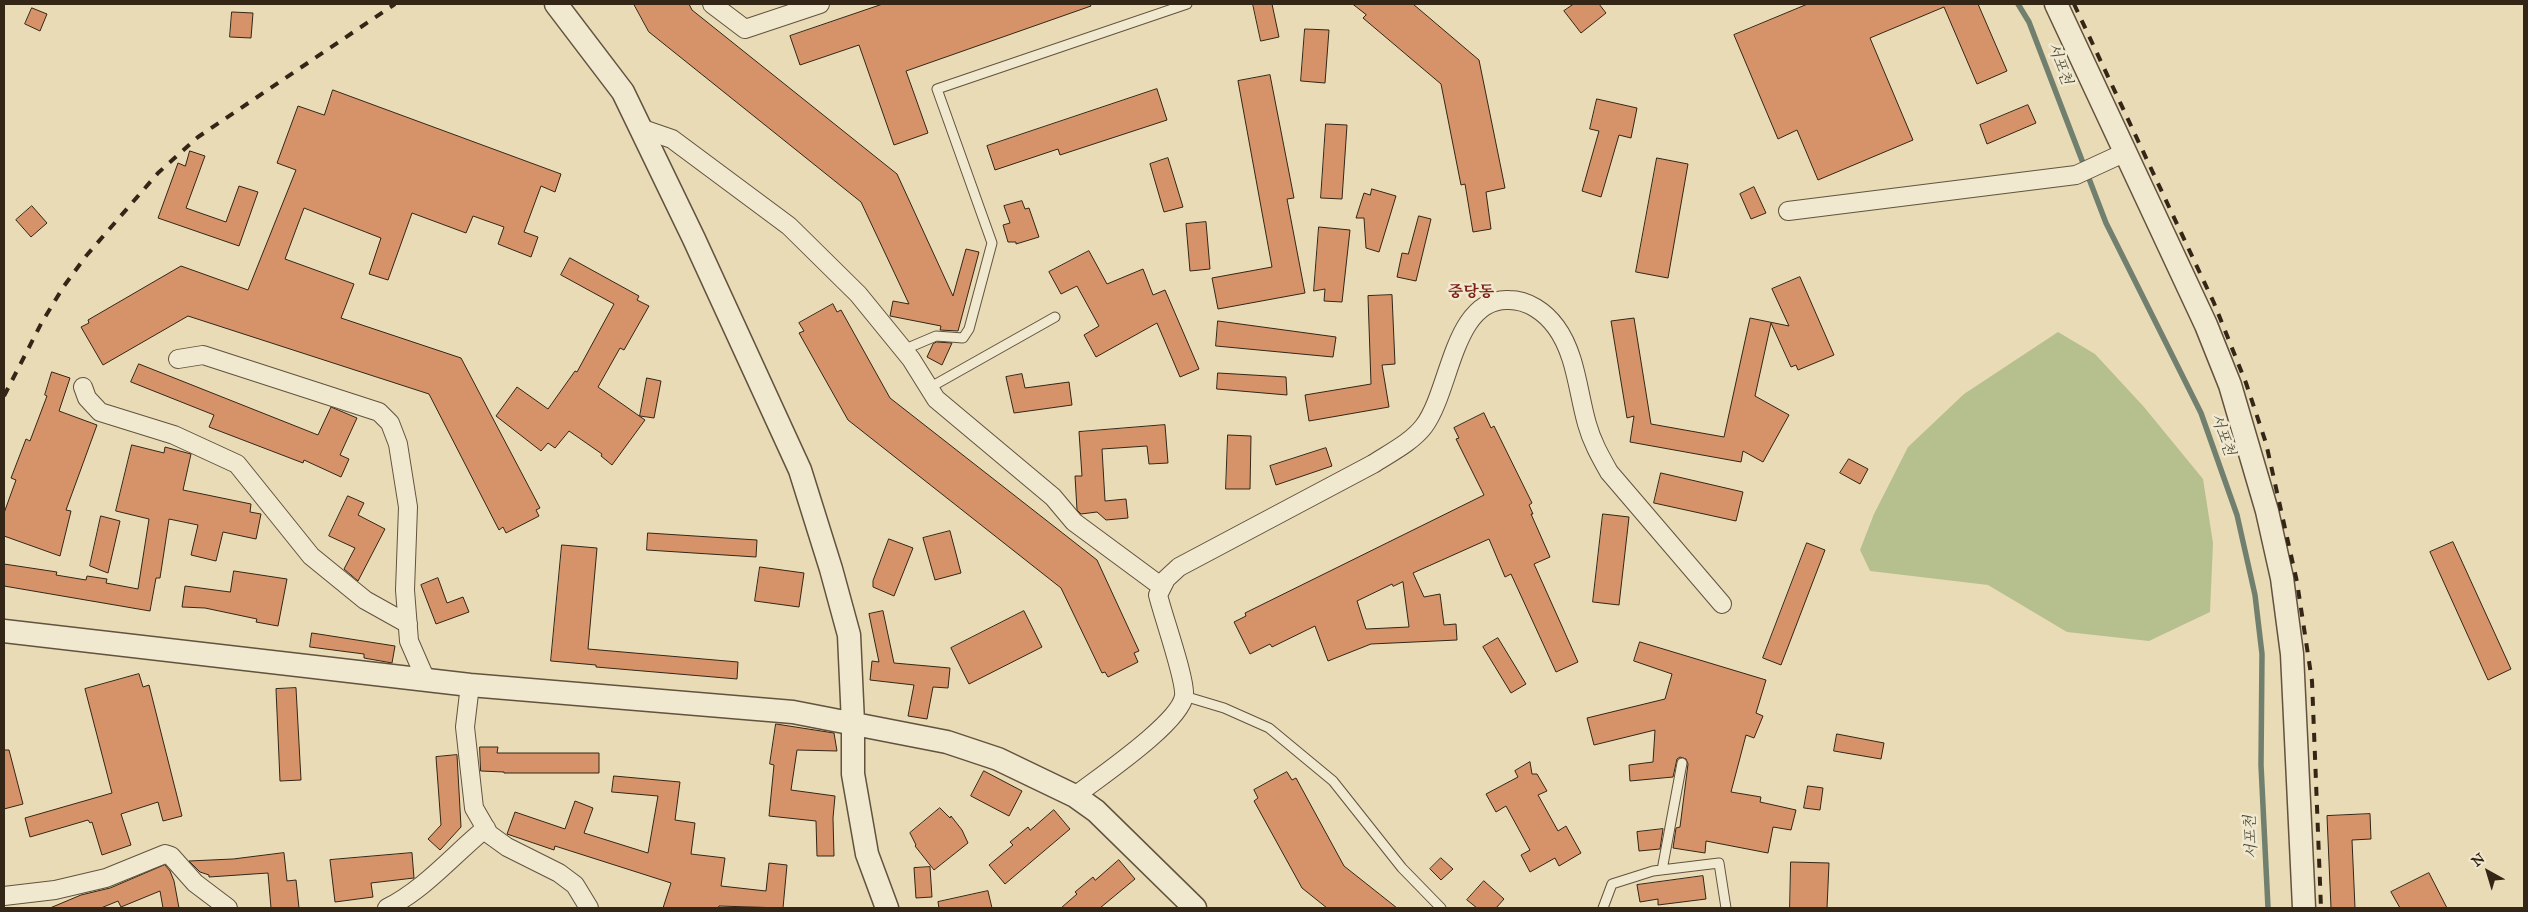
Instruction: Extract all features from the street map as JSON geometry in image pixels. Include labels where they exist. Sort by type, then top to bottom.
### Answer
[{"type":"street","points":[[556,4],[623,92],[694,239],[800,470],[831,569],[849,635],[853,774],[867,854],[887,908]]},
{"type":"street","points":[[712,4],[745,29],[820,4]]},
{"type":"street","points":[[2056,4],[2206,324],[2230,385],[2267,511],[2282,578],[2292,654],[2304,908]]},
{"type":"street","points":[[640,128],[672,139],[789,226],[858,294],[903,350],[936,399],[1053,497],[1074,522],[1162,587]]},
{"type":"street","points":[[1788,211],[2076,175],[2126,152]]},
{"type":"street","points":[[1075,796],[1156,733],[1176,712],[1184,696],[1182,681],[1158,596],[1166,578],[1179,566],[1258,522],[1373,464],[1402,446],[1424,427],[1434,408],[1470,318],[1487,303],[1500,299],[1522,300],[1543,312],[1557,328],[1569,352],[1595,449],[1609,472],[1629,493],[1722,604]]},
{"type":"street","points":[[178,359],[203,355],[379,412],[390,423],[398,444],[408,508],[405,590],[409,641],[426,680]]},
{"type":"street","points":[[83,387],[87,398],[100,412],[174,435],[237,464],[310,556],[365,600],[408,624]]},
{"type":"street","points":[[4,631],[470,685],[793,712],[947,742],[998,759],[1075,796],[1096,811],[1195,908]]},
{"type":"street","points":[[470,685],[465,727],[474,808],[489,834],[508,848],[559,872],[575,885],[589,908]]},
{"type":"street","points":[[388,908],[413,894],[453,855],[486,828]]},
{"type":"street","points":[[4,896],[55,890],[106,878],[165,854],[171,856],[195,883],[228,908]]},
{"type":"lane","points":[[903,350],[936,336],[963,338],[969,329],[992,243],[937,89],[1187,4]]},
{"type":"lane","points":[[929,388],[1055,317]]},
{"type":"lane","points":[[1184,696],[1224,708],[1269,728],[1333,781],[1402,868],[1441,908]]},
{"type":"lane","points":[[1662,870],[1682,764]]},
{"type":"lane","points":[[1603,908],[1612,884],[1662,870],[1719,863],[1726,908]]},
{"type":"green space","points":[[2058,332],[2095,354],[2144,407],[2203,479],[2213,543],[2210,612],[2149,641],[2067,632],[1988,585],[1870,571],[1860,550],[1874,514],[1908,447],[1964,394]]},
{"type":"building","points":[[634,4],[689,4],[692,10],[897,174],[953,296],[966,249],[979,252],[958,331],[940,330],[941,326],[890,316],[893,301],[909,304],[861,202],[649,32]]},
{"type":"building","points":[[883,4],[1090,4],[1091,6],[906,71],[928,133],[894,145],[859,45],[800,65],[790,36]]},
{"type":"building","points":[[1253,4],[1272,4],[1279,37],[1261,41]]},
{"type":"building","points":[[1353,4],[1413,4],[1479,60],[1505,188],[1486,192],[1491,229],[1473,232],[1465,184],[1461,185],[1441,84],[1363,18],[1366,15]]},
{"type":"building","points":[[1574,4],[1599,4],[1606,13],[1581,33],[1564,11]]},
{"type":"building","points":[[1808,4],[1978,4],[2007,71],[1977,84],[1944,7],[1870,38],[1913,140],[1818,180],[1797,130],[1778,139],[1734,35]]},
{"type":"building","points":[[32,8],[47,14],[40,31],[25,24]]},
{"type":"building","points":[[232,12],[253,13],[251,38],[230,37]]},
{"type":"building","points":[[1305,29],[1329,30],[1325,83],[1301,81]]},
{"type":"building","points":[[1270,75],[1294,198],[1287,199],[1305,293],[1218,309],[1212,278],[1272,267],[1238,81]]},
{"type":"building","points":[[1157,89],[1167,120],[1060,155],[1058,149],[995,170],[987,146]]},
{"type":"building","points":[[333,90],[561,174],[555,192],[541,186],[524,232],[538,237],[531,257],[498,244],[504,227],[473,216],[466,233],[412,213],[388,280],[369,274],[381,238],[304,208],[285,259],[354,284],[341,318],[461,358],[540,508],[536,510],[539,516],[506,533],[503,527],[499,530],[429,394],[188,316],[103,365],[81,327],[89,323],[88,320],[181,266],[248,290],[296,170],[277,163],[298,106],[324,115]]},
{"type":"building","points":[[1597,99],[1637,108],[1631,138],[1619,135],[1601,197],[1582,191],[1599,131],[1590,129]]},
{"type":"building","points":[[2028,105],[2036,123],[1987,144],[1980,125]]},
{"type":"building","points":[[1326,124],[1347,125],[1342,199],[1321,198]]},
{"type":"building","points":[[190,151],[205,156],[186,208],[226,222],[239,186],[258,192],[239,246],[158,218],[178,163],[185,166]]},
{"type":"building","points":[[1168,158],[1183,207],[1164,212],[1150,164]]},
{"type":"building","points":[[1657,158],[1688,164],[1668,278],[1636,272]]},
{"type":"building","points":[[1754,187],[1766,213],[1751,219],[1740,194]]},
{"type":"building","points":[[1372,189],[1396,196],[1379,252],[1366,248],[1364,218],[1356,218],[1364,193],[1370,195]]},
{"type":"building","points":[[1022,201],[1025,209],[1029,208],[1039,237],[1016,244],[1016,242],[1008,242],[1003,225],[1010,223],[1004,206]]},
{"type":"building","points":[[32,206],[47,223],[31,237],[16,220]]},
{"type":"building","points":[[1419,216],[1431,219],[1416,281],[1397,277],[1402,253],[1408,254]]},
{"type":"building","points":[[1206,222],[1210,269],[1190,271],[1186,224]]},
{"type":"building","points":[[1319,227],[1350,230],[1342,302],[1324,301],[1325,289],[1314,291]]},
{"type":"building","points":[[1089,251],[1107,284],[1143,269],[1153,295],[1165,290],[1199,369],[1180,377],[1157,323],[1096,357],[1084,335],[1099,326],[1077,286],[1061,294],[1049,272]]},
{"type":"building","points":[[570,258],[639,296],[637,300],[649,306],[624,350],[620,348],[598,387],[645,420],[612,465],[601,456],[602,454],[569,431],[555,448],[548,443],[541,451],[496,416],[517,387],[548,409],[575,371],[577,372],[614,304],[561,275]]},
{"type":"building","points":[[1800,277],[1834,355],[1798,370],[1796,365],[1791,367],[1771,323],[1755,396],[1789,415],[1763,462],[1743,451],[1741,462],[1630,442],[1634,416],[1627,418],[1611,321],[1634,318],[1651,424],[1724,437],[1750,318],[1789,326],[1772,289]]},
{"type":"building","points":[[1392,295],[1395,364],[1382,365],[1389,407],[1309,421],[1305,395],[1371,384],[1368,296]]},
{"type":"building","points":[[833,304],[837,312],[841,310],[890,398],[1097,560],[1139,651],[1134,653],[1138,662],[1108,677],[1105,672],[1102,673],[1061,588],[848,420],[799,333],[804,331],[799,323]]},
{"type":"building","points":[[1218,321],[1336,337],[1333,357],[1216,346]]},
{"type":"building","points":[[937,342],[952,343],[942,365],[927,357],[933,344]]},
{"type":"building","points":[[139,364],[318,435],[331,407],[357,418],[340,455],[349,459],[341,477],[304,460],[303,463],[209,427],[214,415],[131,382]]},
{"type":"building","points":[[52,372],[70,378],[59,411],[97,425],[66,510],[71,511],[60,556],[4,536],[4,513],[16,480],[11,478],[26,439],[30,441],[47,396],[45,395]]},
{"type":"building","points":[[1218,373],[1286,377],[1287,395],[1217,389]]},
{"type":"building","points":[[1022,374],[1025,388],[1069,382],[1072,405],[1014,413],[1006,377]]},
{"type":"building","points":[[647,378],[661,381],[654,418],[640,416]]},
{"type":"building","points":[[1484,413],[1491,428],[1494,426],[1532,503],[1529,505],[1533,514],[1531,514],[1550,557],[1534,564],[1578,662],[1556,672],[1511,574],[1505,577],[1489,539],[1413,573],[1424,597],[1440,594],[1444,625],[1456,624],[1457,640],[1371,644],[1328,661],[1315,626],[1272,647],[1270,644],[1250,654],[1234,622],[1246,616],[1245,613],[1484,495],[1456,439],[1459,438],[1454,428]],"holes":[[[1403,582],[1409,627],[1366,629],[1357,601],[1392,584],[1393,586]]]},
{"type":"building","points":[[1165,425],[1168,463],[1149,464],[1147,446],[1102,449],[1105,501],[1126,499],[1128,518],[1106,520],[1097,512],[1081,514],[1077,510],[1075,476],[1082,476],[1079,432]]},
{"type":"building","points":[[1228,435],[1251,436],[1250,489],[1226,489]]},
{"type":"building","points":[[132,445],[164,453],[165,447],[191,454],[183,490],[251,504],[250,512],[261,514],[256,539],[223,532],[216,561],[191,555],[198,525],[169,519],[160,578],[156,578],[150,611],[4,586],[4,564],[57,572],[56,575],[86,580],[87,576],[107,579],[106,583],[138,589],[149,519],[116,511]]},
{"type":"building","points":[[1326,448],[1332,466],[1276,485],[1270,466]]},
{"type":"building","points":[[1849,459],[1868,469],[1860,484],[1840,473]]},
{"type":"building","points":[[1661,473],[1743,492],[1736,521],[1654,503]]},
{"type":"building","points":[[348,496],[364,503],[358,515],[385,529],[358,581],[344,569],[355,548],[329,536]]},
{"type":"building","points":[[1603,514],[1629,517],[1619,605],[1593,602]]},
{"type":"building","points":[[101,516],[120,521],[108,573],[90,566]]},
{"type":"building","points":[[950,531],[961,573],[935,580],[923,538]]},
{"type":"building","points":[[648,533],[757,540],[756,557],[647,550]]},
{"type":"building","points":[[889,539],[913,548],[894,596],[873,587],[873,581]]},
{"type":"building","points":[[2453,542],[2511,669],[2488,680],[2430,552]]},
{"type":"building","points":[[1807,543],[1825,550],[1781,665],[1763,658]]},
{"type":"building","points":[[562,545],[597,548],[588,649],[738,662],[737,679],[596,667],[596,665],[551,661]]},
{"type":"building","points":[[760,567],[804,573],[799,607],[755,601]]},
{"type":"building","points":[[234,571],[287,579],[278,626],[256,622],[257,619],[205,608],[182,607],[185,586],[230,592]]},
{"type":"building","points":[[438,578],[447,603],[463,597],[469,612],[436,624],[421,585]]},
{"type":"building","points":[[883,611],[894,663],[950,668],[948,688],[933,687],[927,719],[908,716],[914,685],[870,680],[872,661],[879,662],[869,614]]},
{"type":"building","points":[[1024,611],[1042,647],[969,684],[951,648]]},
{"type":"building","points":[[312,633],[395,646],[392,663],[364,658],[364,654],[310,647]]},
{"type":"building","points":[[1498,638],[1526,684],[1511,693],[1483,647]]},
{"type":"building","points":[[1640,642],[1766,680],[1756,713],[1763,716],[1754,738],[1746,735],[1731,792],[1761,797],[1760,802],[1796,810],[1791,830],[1773,827],[1768,853],[1706,841],[1705,853],[1673,848],[1676,828],[1680,827],[1688,764],[1686,759],[1680,757],[1677,759],[1673,777],[1630,781],[1629,765],[1653,762],[1655,730],[1594,745],[1587,718],[1665,699],[1672,674],[1634,661]]},
{"type":"building","points":[[139,674],[143,687],[149,685],[182,816],[163,821],[158,802],[121,814],[131,845],[102,855],[92,822],[90,823],[88,820],[30,837],[25,818],[112,793],[85,689]]},
{"type":"building","points":[[296,688],[301,780],[280,781],[276,689]]},
{"type":"building","points":[[776,724],[834,733],[837,751],[797,750],[791,790],[835,796],[833,818],[834,856],[817,856],[816,821],[769,816],[774,765],[770,764]]},
{"type":"building","points":[[1837,734],[1884,743],[1881,759],[1834,751]]},
{"type":"building","points":[[480,747],[498,747],[497,753],[599,753],[599,773],[504,773],[481,771]]},
{"type":"building","points":[[4,750],[9,750],[23,804],[4,809]]},
{"type":"building","points":[[457,755],[461,827],[440,850],[428,839],[441,825],[436,757]]},
{"type":"building","points":[[1530,762],[1532,774],[1537,774],[1547,791],[1538,795],[1558,831],[1566,826],[1581,853],[1559,866],[1555,858],[1530,872],[1521,855],[1530,850],[1506,806],[1496,812],[1486,794],[1518,777],[1515,771]]},
{"type":"building","points":[[984,771],[1022,791],[1009,816],[971,796]]},
{"type":"building","points":[[1287,772],[1292,780],[1296,778],[1344,866],[1397,908],[1327,908],[1302,888],[1254,801],[1258,798],[1254,790]]},
{"type":"building","points":[[614,776],[680,782],[675,820],[695,823],[691,854],[725,858],[721,886],[766,891],[769,863],[787,865],[783,908],[719,906],[718,908],[663,908],[671,883],[555,846],[554,850],[507,834],[515,812],[565,829],[575,801],[593,808],[584,833],[648,853],[658,796],[612,792]]},
{"type":"building","points":[[1808,786],[1823,788],[1820,810],[1804,808]]},
{"type":"building","points":[[940,808],[950,818],[951,816],[962,830],[968,843],[934,870],[915,846],[910,833]]},
{"type":"building","points":[[1054,810],[1070,829],[1005,884],[989,865],[1013,845],[1010,842],[1028,827],[1030,830]]},
{"type":"building","points":[[2370,814],[2371,839],[2352,840],[2355,908],[2331,908],[2327,816]]},
{"type":"building","points":[[1663,829],[1660,849],[1639,851],[1637,832]]},
{"type":"building","points":[[284,853],[287,881],[296,880],[299,908],[271,908],[268,873],[209,877],[209,875],[200,872],[189,861],[233,859]]},
{"type":"building","points":[[412,853],[414,878],[371,883],[373,897],[335,902],[330,860]]},
{"type":"building","points":[[1441,858],[1453,869],[1441,880],[1430,869]]},
{"type":"building","points":[[1119,860],[1135,879],[1100,908],[1061,908],[1077,894],[1075,892],[1093,877],[1095,880]]},
{"type":"building","points":[[1791,862],[1829,863],[1827,908],[1790,908]]},
{"type":"building","points":[[165,865],[174,881],[179,908],[163,908],[160,891],[121,907],[118,901],[101,908],[50,908],[81,895],[110,888]]},
{"type":"building","points":[[930,867],[932,897],[916,898],[914,868]]},
{"type":"building","points":[[2429,873],[2447,908],[2400,908],[2391,892]]},
{"type":"building","points":[[1703,876],[1706,899],[1658,905],[1658,899],[1640,902],[1637,885]]},
{"type":"building","points":[[1484,881],[1504,899],[1496,908],[1477,908],[1467,900]]},
{"type":"building","points":[[988,891],[992,908],[939,908],[938,902]]},
{"type":"waterway","name":"서포천","points":[[2018,4],[2029,22],[2106,223],[2201,413],[2237,515],[2255,595],[2262,654],[2261,765],[2268,908]]},
{"type":"railway","points":[[4,396],[42,322],[64,286],[86,256],[158,173],[198,137],[395,4]]},
{"type":"railway","points":[[2074,4],[2214,303],[2246,383],[2266,443],[2297,582],[2312,681],[2321,908]]},
{"type":"district","name":"중당동","points":[[1471,293]]}]
